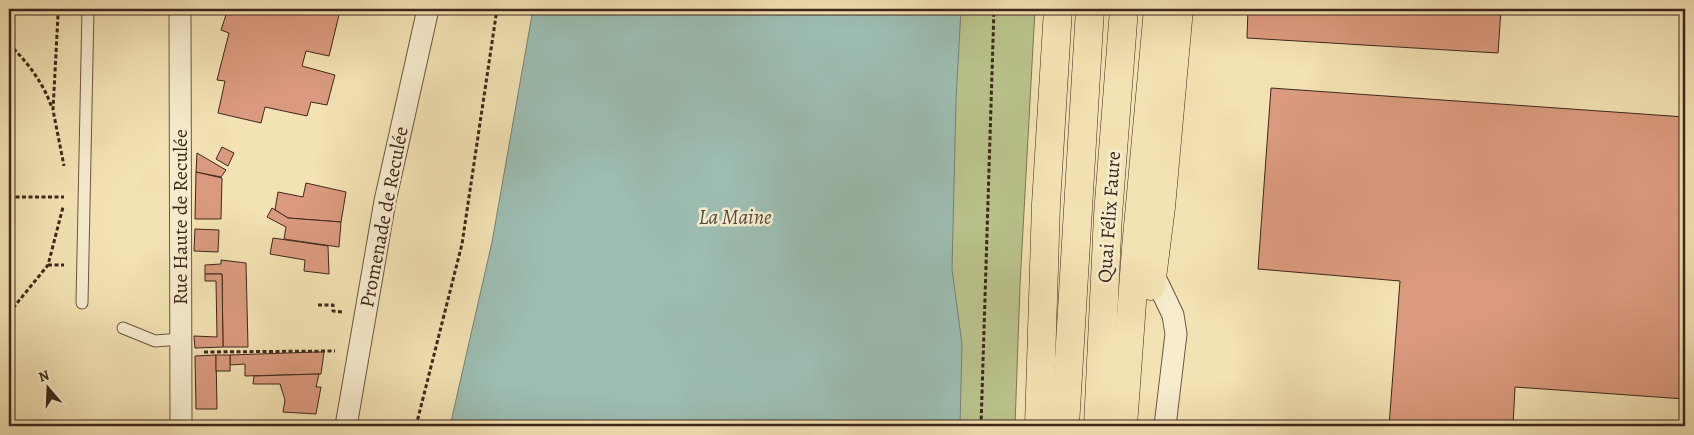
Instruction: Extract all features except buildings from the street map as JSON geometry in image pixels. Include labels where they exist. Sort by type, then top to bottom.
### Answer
[{"type":"highway","points":[[1038,426],[1046,204],[1058,9]]},
{"type":"highway","name":"Quai Félix Faure","points":[[1065,426],[1090,9]]},
{"type":"highway","name":"Quai Félix Faure","points":[[1098,426],[1108,215],[1124,9]]},
{"type":"highway","points":[[1123,426],[1136,248],[1158,9]]},
{"type":"highway","points":[[1127,367],[1146,335],[1161,207],[1179,9]]},
{"type":"street","name":"Rue Haute de Reculée","points":[[180,9],[181,426]]},
{"type":"street","name":"Promenade de Reculée","points":[[346,426],[385,201],[428,9]]},
{"type":"street","points":[[1152,271],[1173,316],[1176,334],[1165,426]]},
{"type":"lane","points":[[82,303],[88,9]]},
{"type":"lane","points":[[124,328],[154,341],[181,339]]},
{"type":"path","points":[[53,110],[57,9]]},
{"type":"path","points":[[416,426],[462,244],[497,9]]},
{"type":"path","points":[[981,426],[994,9]]},
{"type":"path","points":[[9,44],[27,62],[47,92],[53,110],[64,169]]},
{"type":"path","points":[[9,313],[48,265],[64,205],[64,188]]},
{"type":"path","points":[[9,197],[64,197]]},
{"type":"path","points":[[318,305],[333,305],[333,311],[343,312]]},
{"type":"path","points":[[201,352],[338,351]]},
{"type":"green space","points":[[961,9],[1035,9],[1020,285],[1015,426],[951,426],[945,144]]},
{"type":"water","name":"La Maine","points":[[533,9],[961,9],[956,101],[952,269],[962,344],[960,426],[450,426],[492,242]]}]
